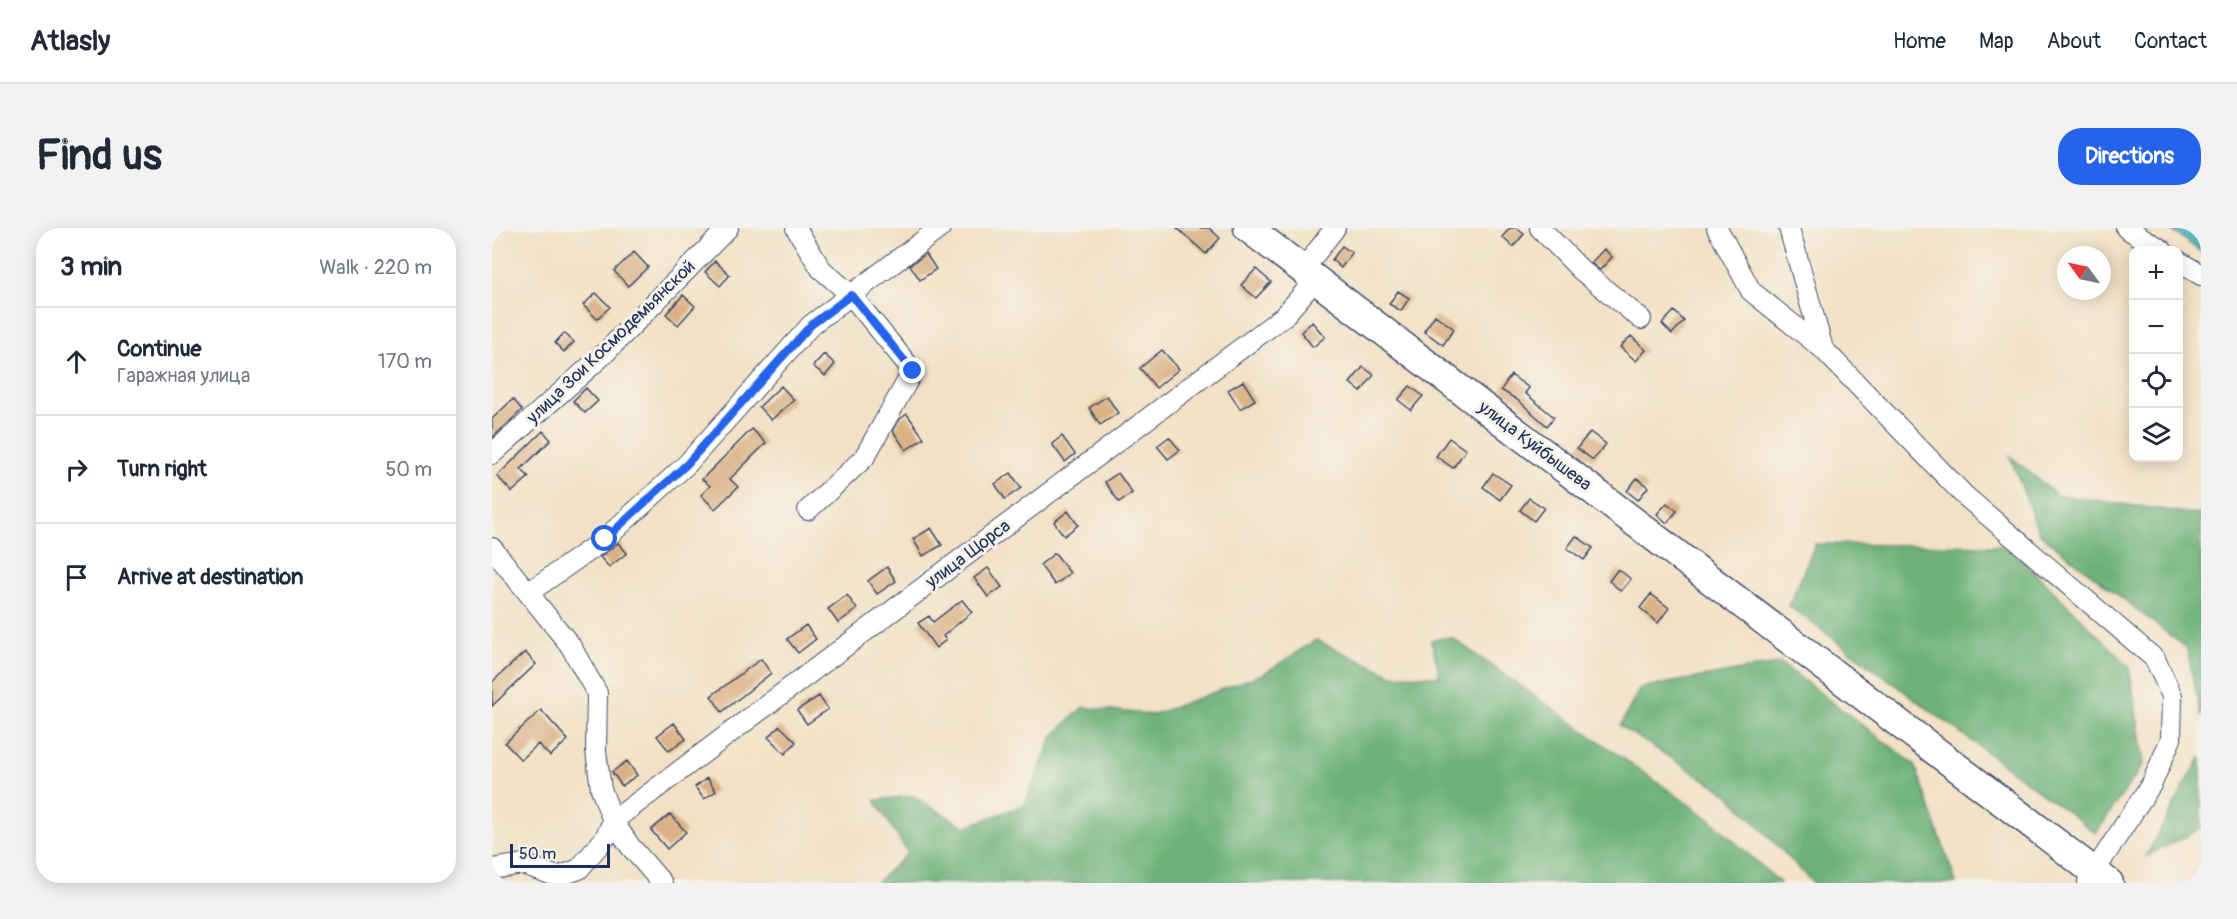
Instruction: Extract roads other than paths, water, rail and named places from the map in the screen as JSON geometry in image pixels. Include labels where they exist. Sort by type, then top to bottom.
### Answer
[{"type":"highway","name":"улица Куйбышева","points":[[1248,228],[1821,664],[2097,879]]},
{"type":"street","name":"улица Зои Космодемьянской","points":[[492,454],[603,355],[728,228]]},
{"type":"street","points":[[796,228],[821,269],[851,295],[913,371],[864,458],[808,510]]},
{"type":"street","points":[[528,593],[605,539],[687,464],[811,325],[940,228]]},
{"type":"street","name":"улица Щорса","points":[[613,821],[1284,316],[1335,228]]},
{"type":"street","points":[[1540,228],[1581,270],[1641,319]]},
{"type":"street","points":[[1717,228],[1751,291],[1823,349],[1964,495],[2155,659],[2172,696],[2171,739],[2152,783],[2097,879]]},
{"type":"street","points":[[1789,228],[1823,349]]},
{"type":"street","points":[[2126,228],[2155,246]]},
{"type":"street","points":[[2183,264],[2201,275]]},
{"type":"street","points":[[492,548],[570,645],[597,693],[596,751],[601,789],[613,821],[630,846],[662,883]]},
{"type":"street","points":[[492,869],[523,864],[558,877],[579,869],[605,838],[613,821]]},
{"type":"water","points":[[2168,228],[2201,228],[2201,252]]}]
